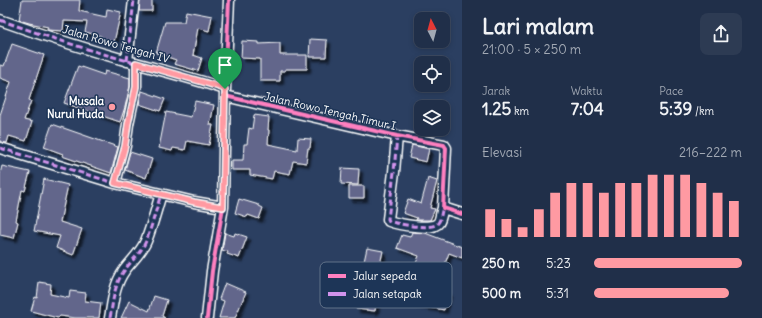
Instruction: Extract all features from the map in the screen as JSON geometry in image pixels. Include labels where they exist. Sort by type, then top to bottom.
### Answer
[{"type":"street","points":[[115,183],[125,146],[136,87],[131,62],[134,0]]},
{"type":"street","points":[[207,318],[212,271],[223,207],[225,92],[229,0]]},
{"type":"street","name":"Jalan Rowo Tengah IV","points":[[0,20],[131,62],[203,82],[225,92]]},
{"type":"street","name":"Jalan Rowo Tengah Timur I","points":[[225,92],[397,136],[445,145],[443,208],[438,223],[435,226],[422,227],[389,221],[397,136]]},
{"type":"street","points":[[0,148],[115,183],[194,202],[223,207]]},
{"type":"street","points":[[110,318],[115,290],[119,279],[146,241],[161,194]]},
{"type":"street","points":[[443,208],[462,214]]},
{"type":"building","points":[[22,0],[80,0],[79,11],[106,17],[107,9],[121,12],[114,42],[101,39],[101,36],[85,32],[87,22],[64,21],[63,31],[48,30],[48,27],[19,20]]},
{"type":"building","points":[[140,0],[152,0],[152,11],[139,11]]},
{"type":"building","points":[[186,11],[212,16],[209,31],[198,28],[193,55],[202,58],[198,71],[174,64],[176,60],[156,53],[165,22],[184,22]]},
{"type":"building","points":[[310,39],[327,40],[326,57],[309,57]]},
{"type":"building","points":[[242,41],[259,42],[259,44],[280,43],[280,55],[307,55],[307,69],[285,69],[285,71],[280,71],[280,81],[260,81],[260,59],[241,58]]},
{"type":"building","points":[[12,44],[44,55],[24,120],[32,122],[26,141],[9,136],[7,143],[0,142],[0,115],[11,82],[0,78],[0,65],[4,66]]},
{"type":"building","points":[[78,66],[104,75],[105,71],[130,78],[130,86],[120,122],[64,103]]},
{"type":"building","points":[[142,91],[165,99],[160,111],[139,104]]},
{"type":"building","points":[[195,101],[214,105],[210,125],[213,125],[209,145],[187,141],[185,150],[173,148],[172,151],[159,148],[166,112],[191,117]]},
{"type":"building","points":[[254,115],[269,117],[268,144],[297,150],[298,138],[311,139],[306,163],[293,161],[290,174],[274,171],[272,179],[250,175],[250,170],[232,170],[232,160],[243,160],[244,144],[247,144],[249,128],[252,129]]},
{"type":"building","points":[[52,124],[118,147],[111,173],[62,156],[63,154],[44,147]]},
{"type":"building","points":[[412,145],[429,149],[426,162],[409,158]]},
{"type":"building","points":[[130,152],[152,159],[146,178],[125,170]]},
{"type":"building","points":[[2,166],[30,172],[25,191],[22,190],[16,221],[18,222],[14,238],[0,235],[0,174]]},
{"type":"building","points":[[342,168],[359,169],[358,185],[341,184]]},
{"type":"building","points":[[428,178],[437,181],[430,208],[435,209],[430,220],[416,220],[417,218],[403,213],[408,199],[421,204]]},
{"type":"building","points":[[44,179],[68,185],[60,222],[82,229],[73,255],[56,248],[60,236],[34,231]]},
{"type":"building","points":[[349,186],[364,186],[364,198],[349,198]]},
{"type":"building","points":[[239,199],[259,205],[263,208],[259,219],[248,215],[247,217],[235,213]]},
{"type":"building","points":[[412,232],[425,233],[462,247],[462,258],[449,253],[446,262],[416,262],[419,256],[397,248],[402,235],[410,237]]},
{"type":"building","points":[[225,233],[234,236],[235,233],[247,237],[239,258],[227,254],[228,252],[222,250]]},
{"type":"building","points":[[367,248],[383,251],[381,262],[364,262]]},
{"type":"building","points":[[39,282],[51,284],[50,294],[69,298],[70,291],[86,293],[85,301],[101,303],[99,318],[75,318],[60,316],[58,318],[31,311],[35,297],[37,298]]},
{"type":"building","points":[[225,283],[246,292],[235,318],[219,318],[224,301],[219,299]]},
{"type":"building","points":[[154,296],[167,300],[162,316],[165,318],[121,318],[129,301],[149,311]]},
{"type":"building","points":[[356,308],[375,308],[375,311]]},
{"type":"building","points":[[434,308],[444,308],[444,310]]},
{"type":"marked path","points":[[127,61],[134,0]]},
{"type":"marked path","points":[[0,20],[80,47],[225,89]]},
{"type":"marked path","points":[[115,183],[125,146],[136,87],[136,63]]},
{"type":"marked path","points":[[397,136],[389,221],[422,227],[435,225],[439,222],[443,208]]},
{"type":"marked path","points":[[0,148],[115,183],[194,202],[223,207]]},
{"type":"marked path","points":[[110,318],[114,294],[118,282],[124,271],[139,253],[146,241],[161,194]]},
{"type":"cycle path","points":[[207,318],[212,271],[223,207],[225,89],[229,0]]},
{"type":"cycle path","points":[[225,96],[397,136],[444,145],[446,148],[443,208],[462,214]]},
{"type":"place","name":"Musala Nurul Huda","points":[[112,107]]},
{"type":"route","points":[[136,63],[225,89],[223,207],[194,202],[115,183],[125,146],[136,87],[136,63]]}]
